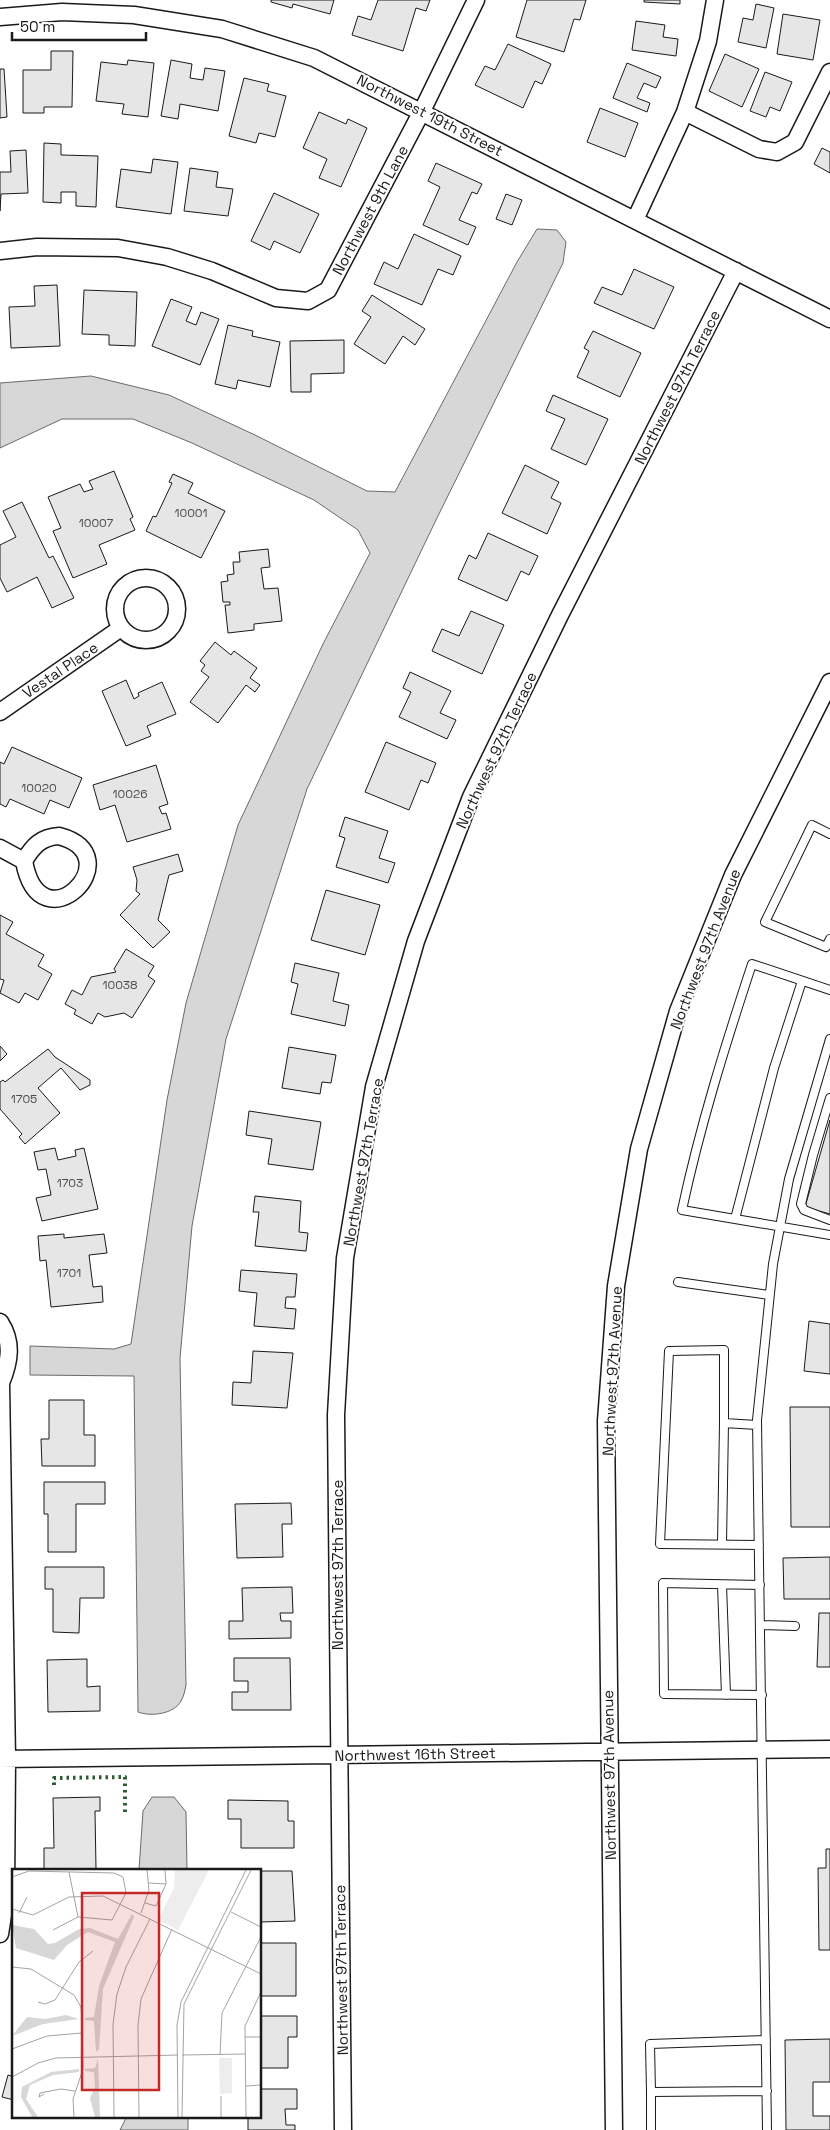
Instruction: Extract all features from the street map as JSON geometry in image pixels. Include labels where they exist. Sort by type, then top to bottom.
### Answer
[{"type":"street","name":"Northwest 9th Lane","points":[[0,251],[37,247],[118,248],[167,257],[212,271],[276,298],[308,301],[328,290],[422,111],[476,0]]},
{"type":"street","points":[[635,220],[685,112],[708,41],[715,0]]},
{"type":"street","name":"Northwest 19th Street","points":[[0,17],[62,12],[134,15],[222,29],[314,58],[830,319]]},
{"type":"street","points":[[685,112],[759,149],[778,152],[795,142],[830,72]]},
{"type":"street","name":"Northwest 97th Terrace","points":[[343,2130],[336,1415],[346,1258],[374,1087],[416,941],[471,796],[560,615],[736,271]]},
{"type":"street","name":"Vestal Place","points":[[0,712],[121,628]]},
{"type":"street","name":"Northwest 97th Avenue","points":[[614,2130],[606,1421],[616,1286],[639,1149],[678,1011],[733,875],[830,682]]},
{"type":"street","points":[[0,848],[24,861]]},
{"type":"street","points":[[0,1322],[8,1334],[9,1352],[9,1365],[1,1382],[6,1896],[0,1934]]},
{"type":"street","name":"Northwest 16th Street","points":[[4,1759],[830,1748]]},
{"type":"lane","points":[[830,834],[812,825],[765,922],[826,947],[830,939]]},
{"type":"lane","points":[[830,990],[752,964],[698,1137],[682,1210],[830,1235]]},
{"type":"lane","points":[[735,1218],[774,1068],[802,981]]},
{"type":"lane","points":[[767,2130],[757,1425],[769,1295],[780,1226],[789,1179],[830,1039]]},
{"type":"lane","points":[[830,1098],[801,1204],[804,1210],[830,1220]]},
{"type":"lane","points":[[678,1282],[769,1295]]},
{"type":"lane","points":[[722,1544],[724,1350],[669,1351],[660,1544],[759,1545]]},
{"type":"lane","points":[[724,1423],[757,1425]]},
{"type":"lane","points":[[760,1585],[663,1583],[664,1694],[762,1695]]},
{"type":"lane","points":[[722,1585],[726,1695]]},
{"type":"lane","points":[[761,1625],[796,1626]]},
{"type":"lane","points":[[651,2130],[650,2044],[766,2040]]},
{"type":"lane","points":[[650,2092],[767,2091]]},
{"type":"shaded area","points":[[537,229],[557,230],[566,242],[563,263],[436,520],[307,789],[226,1039],[192,1226],[180,1358],[186,1685],[178,1705],[168,1712],[149,1714],[138,1712],[134,1376],[30,1375],[30,1346],[114,1349],[131,1344],[167,1100],[186,1003],[238,825],[323,644],[370,553],[358,530],[314,500],[192,443],[133,419],[62,419],[0,448],[0,383],[91,376],[169,395],[255,435],[367,491],[395,492],[517,262]]},
{"type":"shaded area","points":[[152,1797],[174,1797],[186,1812],[187,1869],[139,1869],[143,1811]]},
{"type":"shaded area","points":[[126,2118],[188,2118],[188,2130],[120,2130]]},
{"type":"building","points":[[271,0],[334,0],[330,14],[293,4],[292,8],[271,2]]},
{"type":"building","points":[[378,0],[430,0],[426,11],[416,8],[403,51],[352,35],[358,16],[371,20]]},
{"type":"building","points":[[527,0],[586,0],[580,20],[574,19],[564,52],[516,37]]},
{"type":"building","points":[[644,0],[680,0],[680,4],[644,2]]},
{"type":"building","points":[[756,4],[774,8],[766,48],[738,42],[743,18],[753,20]]},
{"type":"building","points":[[783,14],[820,20],[813,60],[777,54]]},
{"type":"building","points":[[636,21],[665,25],[663,37],[678,39],[676,56],[632,50]]},
{"type":"building","points":[[508,44],[551,64],[542,84],[535,81],[523,108],[475,85],[485,66],[495,70]]},
{"type":"building","points":[[51,51],[73,51],[72,107],[44,107],[44,113],[23,113],[23,70],[51,70]]},
{"type":"building","points":[[725,54],[759,69],[742,107],[709,91]]},
{"type":"building","points":[[128,60],[154,63],[148,117],[122,114],[124,104],[96,101],[101,62],[127,65]]},
{"type":"building","points":[[171,60],[192,64],[190,78],[203,80],[205,68],[225,71],[218,111],[180,104],[178,119],[161,116]]},
{"type":"building","points":[[627,63],[661,77],[656,88],[644,83],[637,98],[650,103],[647,112],[613,98]]},
{"type":"building","points":[[0,69],[4,69],[7,117],[0,118]]},
{"type":"building","points":[[765,72],[792,82],[780,111],[770,107],[766,117],[750,111]]},
{"type":"building","points":[[244,78],[269,84],[267,91],[286,96],[275,137],[259,133],[256,143],[229,136]]},
{"type":"building","points":[[600,108],[638,123],[625,157],[587,142]]},
{"type":"building","points":[[319,112],[346,124],[348,119],[367,128],[341,187],[319,178],[327,159],[303,148]]},
{"type":"building","points":[[44,143],[61,144],[61,155],[98,156],[96,207],[76,206],[76,192],[61,192],[61,203],[43,202]]},
{"type":"building","points":[[822,148],[830,152],[830,173],[814,164]]},
{"type":"building","points":[[26,150],[28,193],[1,194],[0,211],[0,172],[11,172],[10,151]]},
{"type":"building","points":[[153,159],[178,162],[171,214],[116,207],[121,169],[151,173]]},
{"type":"building","points":[[436,163],[482,184],[477,194],[472,192],[459,220],[476,227],[468,245],[423,225],[440,187],[428,181]]},
{"type":"building","points":[[190,168],[218,172],[216,187],[233,189],[228,216],[184,211]]},
{"type":"building","points":[[274,193],[319,214],[300,253],[274,241],[270,250],[251,241]]},
{"type":"building","points":[[506,194],[522,200],[512,225],[496,219]]},
{"type":"building","points":[[414,234],[461,256],[453,275],[438,269],[422,305],[374,284],[384,262],[398,269]]},
{"type":"building","points":[[634,269],[674,287],[654,329],[594,303],[602,287],[622,295]]},
{"type":"building","points":[[57,285],[60,346],[11,348],[9,307],[35,306],[34,286]]},
{"type":"building","points":[[84,290],[137,292],[135,346],[109,345],[109,335],[82,334]]},
{"type":"building","points":[[372,295],[425,329],[415,345],[403,336],[385,364],[354,344],[371,317],[362,311]]},
{"type":"building","points":[[171,299],[192,307],[186,321],[196,325],[201,312],[219,319],[200,365],[152,346]]},
{"type":"building","points":[[228,325],[253,331],[252,336],[280,342],[270,387],[238,380],[236,389],[215,384]]},
{"type":"building","points":[[593,331],[641,353],[620,397],[577,377],[589,351],[584,348]]},
{"type":"building","points":[[344,340],[344,373],[311,374],[311,392],[291,392],[290,341]]},
{"type":"building","points":[[553,395],[608,419],[586,465],[551,449],[565,419],[546,411]]},
{"type":"building","points":[[525,465],[559,482],[551,498],[561,503],[547,534],[502,513]]},
{"type":"building","points":[[114,471],[133,517],[130,519],[135,530],[99,545],[107,564],[73,578],[53,531],[61,528],[48,497],[80,484],[84,492],[93,489],[89,481]]},
{"type":"building","points":[[173,474],[193,483],[188,493],[225,511],[201,558],[146,531],[153,516],[156,517],[172,483],[169,482]]},
{"type":"building","points":[[22,502],[49,558],[53,556],[74,598],[52,608],[37,577],[7,592],[0,578],[0,545],[16,537],[3,511]]},
{"type":"building","points":[[488,533],[538,556],[529,575],[521,571],[507,601],[458,579],[469,555],[476,559]]},
{"type":"building","points":[[268,549],[270,567],[261,568],[264,589],[278,588],[282,621],[254,624],[254,630],[228,633],[225,605],[230,605],[230,602],[223,602],[221,582],[228,581],[227,575],[234,574],[233,562],[240,562],[239,552]]},
{"type":"building","points":[[471,611],[504,625],[482,674],[432,651],[442,629],[459,636]]},
{"type":"building","points":[[215,642],[231,655],[234,651],[257,668],[250,678],[260,685],[255,692],[246,685],[218,723],[190,702],[209,677],[201,671],[205,665],[200,661]]},
{"type":"building","points":[[410,672],[451,691],[440,713],[456,720],[447,739],[399,717],[411,692],[403,688]]},
{"type":"building","points":[[126,680],[134,699],[139,696],[138,693],[162,682],[176,714],[147,726],[151,736],[126,746],[102,691]]},
{"type":"building","points":[[386,742],[436,763],[428,783],[421,780],[409,810],[365,792]]},
{"type":"building","points":[[12,747],[82,778],[69,808],[50,800],[44,814],[10,799],[6,807],[0,804],[0,762],[4,764]]},
{"type":"building","points":[[156,765],[168,804],[159,807],[162,814],[166,813],[171,829],[127,842],[115,805],[100,810],[93,785]]},
{"type":"building","points":[[345,817],[388,831],[379,858],[395,863],[388,883],[336,867],[345,838],[339,836]]},
{"type":"building","points":[[178,854],[183,871],[169,875],[158,920],[170,932],[153,948],[120,915],[140,894],[136,891],[137,880],[133,867]]},
{"type":"building","points":[[326,890],[380,905],[365,955],[311,940]]},
{"type":"building","points":[[0,915],[13,922],[6,934],[44,955],[38,966],[52,974],[38,1000],[25,993],[19,1003],[0,993],[4,980],[0,979]]},
{"type":"building","points":[[126,949],[154,966],[148,976],[155,981],[132,1018],[124,1013],[105,1017],[98,1013],[92,1024],[74,1014],[76,1010],[65,1004],[72,990],[82,995],[91,977],[116,972],[114,969]]},
{"type":"building","points":[[295,963],[339,973],[333,1001],[349,1005],[345,1026],[291,1014],[298,984],[291,982]]},
{"type":"building","points":[[0,1046],[7,1054],[0,1061]]},
{"type":"building","points":[[289,1047],[336,1055],[331,1083],[322,1082],[320,1094],[282,1088]]},
{"type":"building","points":[[48,1049],[55,1057],[90,1080],[90,1085],[80,1090],[61,1068],[38,1088],[60,1113],[25,1144],[19,1137],[22,1134],[0,1109],[0,1082],[3,1080],[5,1082]]},
{"type":"building","points":[[249,1111],[321,1122],[313,1170],[268,1164],[272,1139],[246,1135]]},
{"type":"building","points":[[830,1120],[830,1214],[805,1207]]},
{"type":"building","points":[[55,1148],[58,1160],[76,1156],[75,1150],[84,1148],[98,1209],[42,1221],[36,1198],[51,1195],[46,1169],[38,1170],[34,1152]]},
{"type":"building","points":[[255,1196],[301,1201],[299,1232],[308,1233],[306,1251],[255,1246],[259,1212],[253,1212]]},
{"type":"building","points":[[64,1234],[64,1238],[104,1234],[107,1253],[89,1255],[93,1287],[102,1286],[103,1302],[51,1307],[46,1260],[40,1261],[38,1236]]},
{"type":"building","points":[[241,1270],[297,1274],[295,1297],[286,1297],[285,1308],[296,1309],[294,1329],[254,1326],[257,1293],[239,1291]]},
{"type":"building","points":[[809,1321],[830,1324],[830,1374],[804,1371]]},
{"type":"building","points":[[253,1351],[293,1353],[287,1408],[232,1405],[233,1382],[251,1383]]},
{"type":"building","points":[[49,1400],[84,1400],[84,1435],[95,1435],[95,1466],[42,1466],[41,1439],[49,1439]]},
{"type":"building","points":[[790,1407],[830,1407],[830,1527],[791,1527]]},
{"type":"building","points":[[44,1482],[105,1482],[105,1504],[76,1504],[76,1552],[48,1552],[48,1514],[44,1514]]},
{"type":"building","points":[[291,1503],[292,1524],[282,1524],[283,1557],[237,1558],[235,1504]]},
{"type":"building","points":[[830,1557],[830,1599],[784,1599],[783,1558]]},
{"type":"building","points":[[45,1567],[104,1567],[104,1598],[80,1598],[79,1633],[53,1632],[53,1589],[45,1589]]},
{"type":"building","points":[[292,1587],[293,1613],[280,1613],[281,1621],[291,1621],[291,1638],[229,1639],[229,1621],[243,1621],[242,1588]]},
{"type":"building","points":[[819,1613],[830,1613],[830,1667],[817,1667]]},
{"type":"building","points":[[234,1658],[290,1658],[291,1710],[232,1710],[232,1692],[248,1692],[248,1681],[234,1681]]},
{"type":"building","points":[[87,1659],[87,1687],[100,1686],[100,1711],[48,1712],[47,1660]]},
{"type":"building","points":[[100,1797],[100,1811],[95,1811],[96,1869],[44,1869],[44,1848],[54,1848],[53,1798]]},
{"type":"building","points":[[228,1800],[288,1801],[288,1821],[294,1821],[294,1848],[241,1848],[241,1819],[228,1819]]},
{"type":"building","points":[[826,1849],[830,1849],[830,1950],[819,1950],[818,1868],[826,1868]]},
{"type":"building","points":[[261,1871],[292,1871],[295,1921],[261,1922]]},
{"type":"building","points":[[261,1943],[296,1943],[296,1996],[261,1996]]},
{"type":"building","points":[[261,2016],[297,2016],[297,2037],[288,2037],[288,2068],[261,2068]]},
{"type":"building","points":[[830,2039],[830,2082],[813,2082],[813,2116],[830,2116],[830,2130],[786,2130],[785,2040]]},
{"type":"building","points":[[8,2075],[12,2076],[12,2100],[2,2097]]},
{"type":"building","points":[[261,2089],[297,2089],[297,2109],[285,2109],[286,2125],[295,2125],[295,2130],[248,2130],[248,2118],[261,2118]]},
{"type":"hedge","points":[[54,1785],[54,1778],[125,1777],[125,1816]]}]
